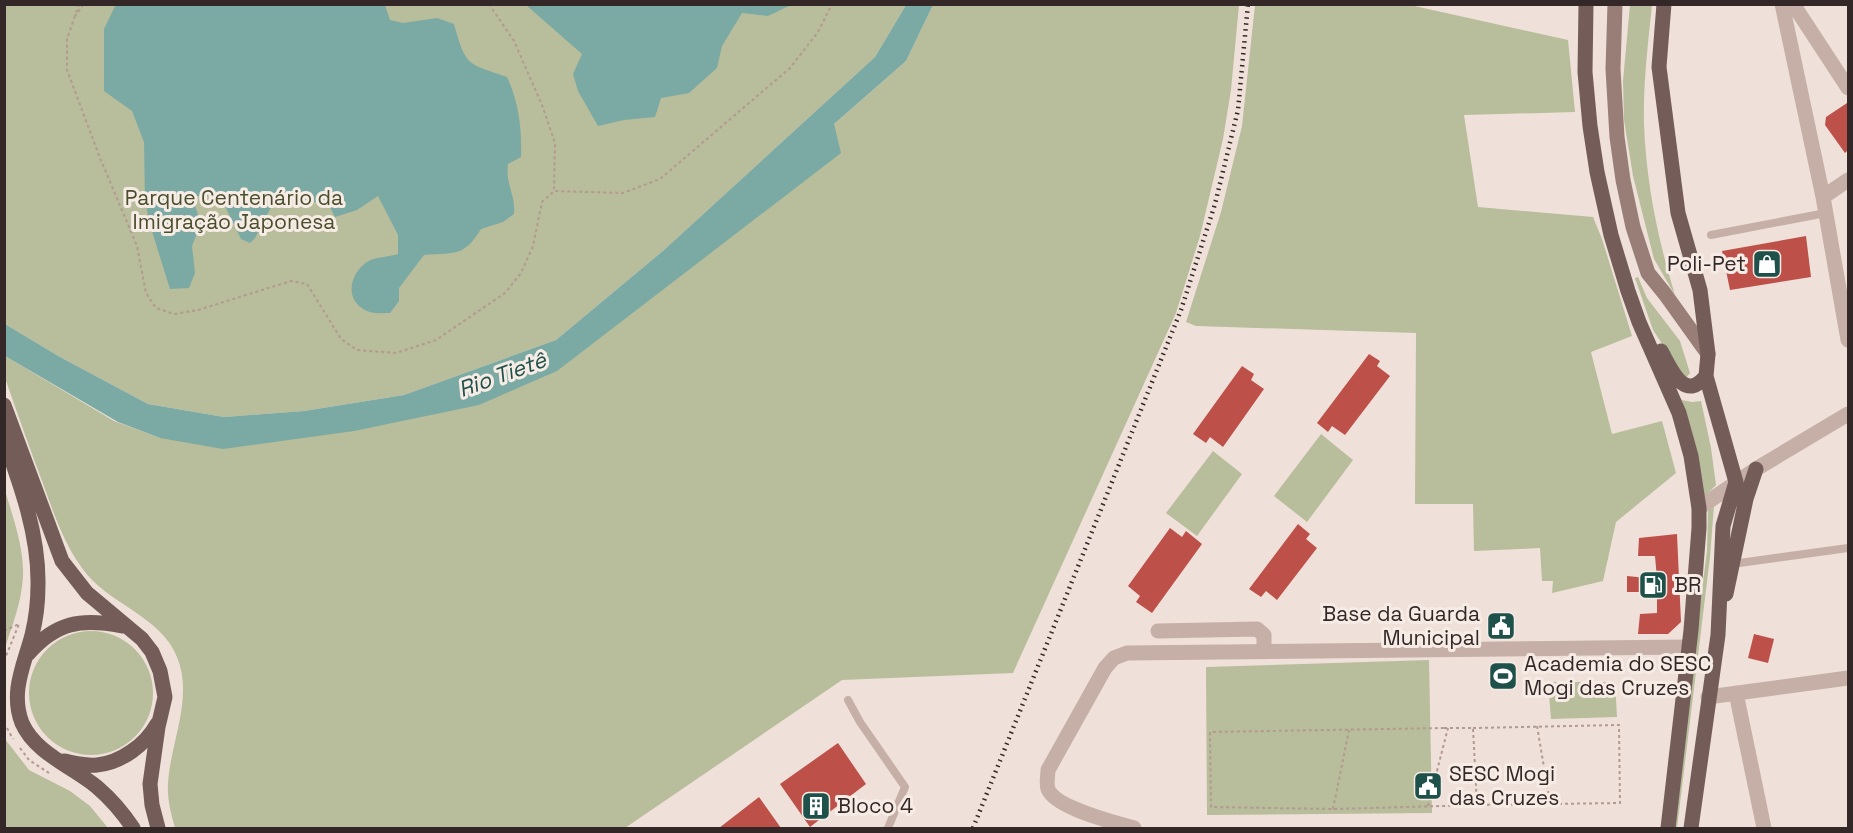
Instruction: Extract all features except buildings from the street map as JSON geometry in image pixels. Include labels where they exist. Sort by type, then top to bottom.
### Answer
[{"type":"main road","points":[[1586,4],[1586,72],[1590,126],[1597,172],[1611,235],[1639,322],[1679,414],[1691,456],[1699,508],[1700,528],[1689,647],[1668,828]]},
{"type":"main road","points":[[1615,4],[1613,69],[1617,137],[1623,180],[1634,227],[1648,273],[1708,354]]},
{"type":"main road","points":[[1664,4],[1659,67],[1678,213],[1700,290],[1708,354],[1706,376],[1736,482],[1723,526],[1718,632]]},
{"type":"main road","points":[[1639,322],[1658,346],[1681,383],[1687,387],[1694,386],[1700,384],[1706,376]]},
{"type":"main road","points":[[4,405],[62,561],[87,593],[142,639],[152,652],[160,670],[165,697],[150,784],[152,806],[158,828]]},
{"type":"main road","points":[[4,439],[31,527],[38,565],[37,612],[17,688],[17,705],[23,725],[44,752],[60,760],[105,794],[133,828]]},
{"type":"main road","points":[[1691,828],[1718,632],[1749,488],[1756,469]]},
{"type":"main road","points":[[25,658],[44,638],[68,625],[84,621],[125,627]]},
{"type":"main road","points":[[60,760],[97,765],[112,761],[143,743],[161,716]]},
{"type":"street","points":[[1782,4],[1823,197],[1848,340]]},
{"type":"street","points":[[1793,4],[1848,88]]},
{"type":"street","points":[[1823,197],[1848,180]]},
{"type":"street","points":[[1699,508],[1756,469],[1848,414]]},
{"type":"street","points":[[1158,631],[1257,629],[1264,635],[1264,652]]},
{"type":"street","points":[[1134,828],[1068,806],[1054,799],[1047,788],[1048,770],[1105,668],[1114,658],[1127,653],[1689,647]]},
{"type":"street","points":[[1708,697],[1848,678]]},
{"type":"street","points":[[1736,693],[1764,828]]},
{"type":"lane","points":[[1711,235],[1826,213]]},
{"type":"lane","points":[[1732,564],[1782,559],[1848,548]]},
{"type":"lane","points":[[848,700],[860,722],[905,788],[888,828]]},
{"type":"path","points":[[79,4],[67,39],[67,70],[100,158],[138,246],[146,293],[156,308],[174,314],[198,310],[291,281],[307,284],[341,339],[357,350],[396,353],[436,340],[505,293],[521,273],[533,246],[542,202],[554,191],[623,193],[660,179],[790,68],[818,32],[832,4]]},
{"type":"path","points":[[75,16],[84,4]]},
{"type":"path","points":[[489,4],[514,41],[543,105],[555,143],[554,191]]},
{"type":"path","points":[[4,631],[19,624],[4,661]]},
{"type":"path","points":[[1619,725],[1620,803],[1333,809],[1211,807],[1210,732],[1473,728],[1619,725]]},
{"type":"path","points":[[1537,726],[1550,803]]},
{"type":"path","points":[[1428,806],[1448,728]]},
{"type":"path","points":[[1473,728],[1477,805]]},
{"type":"path","points":[[1333,809],[1349,730]]},
{"type":"green space","name":"Parque Centenário da Imigração Japonesa","points":[[4,5],[906,5],[875,57],[664,250],[556,340],[404,395],[304,411],[224,417],[148,404],[60,357],[5,324]]},
{"type":"green space","points":[[933,5],[1239,5],[1231,90],[1223,139],[1200,236],[1176,313],[1013,673],[842,680],[625,828],[175,828],[168,790],[182,704],[182,673],[177,657],[158,630],[93,580],[69,548],[54,515],[5,378],[5,356],[114,421],[160,438],[479,405],[834,124],[906,61]]},
{"type":"green space","points":[[1255,5],[1410,5],[1568,40],[1575,112],[1464,115],[1478,207],[1593,217],[1632,336],[1591,352],[1612,434],[1662,421],[1676,473],[1616,522],[1603,581],[1552,593],[1553,581],[1542,581],[1540,548],[1474,551],[1473,504],[1415,504],[1416,333],[1196,326],[1186,322],[1221,212],[1242,126]]},
{"type":"green space","points":[[1630,5],[1652,5],[1644,94],[1645,146],[1654,211],[1675,295],[1654,259],[1633,176],[1624,120],[1623,81]]},
{"type":"green space","points":[[1638,277],[1647,298],[1680,341],[1690,373],[1685,379],[1653,330],[1635,278]]},
{"type":"green space","points":[[1682,400],[1701,401],[1716,485],[1704,497],[1698,458]]},
{"type":"green space","points":[[1321,434],[1353,460],[1307,522],[1274,496]]},
{"type":"green space","points":[[1213,451],[1242,474],[1197,536],[1166,513]]},
{"type":"green space","points":[[5,490],[20,543],[23,576],[19,604],[5,648]]},
{"type":"green space","points":[[1714,506],[1710,557],[1677,828],[1671,828],[1707,551],[1708,511]]},
{"type":"green space","points":[[91,631],[115,636],[135,649],[148,669],[153,693],[148,717],[135,737],[115,750],[91,755],[67,750],[47,737],[34,717],[29,693],[34,669],[47,649],[67,636]]},
{"type":"green space","points":[[1429,660],[1432,813],[1207,815],[1206,667]]},
{"type":"green space","points":[[1548,682],[1615,682],[1617,717],[1551,719]]},
{"type":"green space","points":[[5,739],[29,770],[70,791],[90,806],[108,828],[5,828]]},
{"type":"water","points":[[116,4],[385,5],[390,20],[403,23],[437,18],[454,24],[465,56],[484,69],[507,77],[514,97],[519,116],[521,157],[508,164],[507,171],[514,214],[503,222],[481,229],[469,245],[457,252],[424,255],[399,288],[399,301],[390,313],[378,313],[369,312],[360,307],[352,294],[352,287],[356,273],[367,262],[398,254],[398,235],[378,196],[357,210],[335,217],[329,205],[278,194],[255,238],[250,243],[241,239],[220,196],[195,196],[194,203],[201,223],[192,246],[195,273],[189,288],[170,289],[150,225],[145,200],[144,142],[132,111],[104,91],[104,29]]},
{"type":"water","points":[[526,5],[791,5],[768,16],[742,13],[722,46],[717,68],[689,93],[661,98],[655,117],[624,120],[598,126],[578,91],[573,74],[582,54]]},
{"type":"water","name":"Rio Tietê","points":[[906,5],[933,5],[906,61],[834,124],[841,153],[557,371],[479,405],[354,431],[223,449],[160,438],[118,422],[5,356],[5,324],[60,357],[148,404],[224,417],[304,411],[404,395],[556,340],[664,250],[875,57]]},
{"type":"railway","points":[[973,828],[1181,310],[1215,204],[1238,110],[1248,4]]},
{"type":"place","name":"Poli-Pet","points":[[1767,264]]},
{"type":"place","name":"BR","points":[[1653,585]]},
{"type":"place","name":"Base da Guarda Municipal","points":[[1501,626]]},
{"type":"place","name":"Academia do SESC Mogi das Cruzes","points":[[1503,676]]},
{"type":"place","name":"SESC Mogi das Cruzes","points":[[1428,786]]},
{"type":"place","name":"Bloco 4","points":[[816,806]]}]
